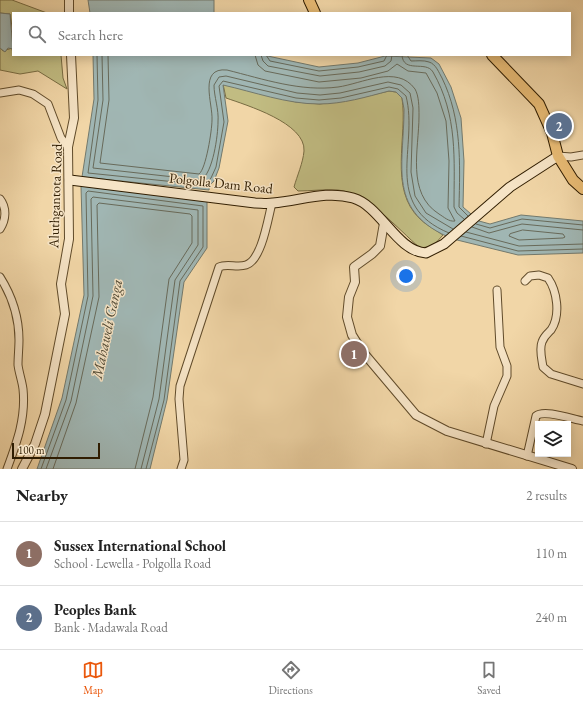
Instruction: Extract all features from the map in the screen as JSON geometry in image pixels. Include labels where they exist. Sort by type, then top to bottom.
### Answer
[{"type":"main road","points":[[309,0],[315,12]]},
{"type":"main road","points":[[493,56],[538,104],[552,133],[558,156],[573,180],[583,189]]},
{"type":"main road","name":"Polgolla Dam Road","points":[[70,180],[272,203],[315,196],[344,196],[353,198],[366,205],[408,246],[417,251],[426,253],[439,247],[476,214],[510,187],[558,156]]},
{"type":"street","points":[[69,0],[69,12]]},
{"type":"street","name":"Aluthgantota Road","points":[[22,469],[35,444],[45,414],[65,314],[61,284],[69,239],[70,180],[68,147],[74,118],[71,56]]},
{"type":"street","points":[[0,93],[19,90],[33,94],[48,104],[61,138],[68,147]]},
{"type":"street","points":[[558,156],[571,157],[583,155]]},
{"type":"street","points":[[0,199],[4,205],[4,222],[0,229]]},
{"type":"street","points":[[181,469],[184,460],[179,399],[180,386],[219,267],[222,265],[242,266],[248,264],[258,254],[272,203]]},
{"type":"street","points":[[384,222],[380,246],[354,267],[355,282],[349,297],[347,317],[352,335],[362,351],[416,415],[447,431],[572,469]]},
{"type":"street","points":[[525,281],[530,276],[539,275],[548,278],[555,293],[557,314],[550,330],[546,334],[541,344],[543,367],[551,374],[583,384]]},
{"type":"street","points":[[0,277],[10,294],[13,303],[19,338],[18,364],[23,389],[23,412],[20,432],[7,469]]},
{"type":"street","points":[[486,444],[494,406],[507,376],[507,366],[500,347],[497,290]]},
{"type":"street","points":[[527,456],[536,416],[538,414],[546,413],[583,421]]},
{"type":"shaded area","points":[[0,0],[12,0],[44,12],[12,12],[12,27],[10,14],[0,13]]},
{"type":"shaded area","points":[[0,48],[3,51],[12,48],[12,56],[61,56],[63,78],[67,89],[38,71],[20,74],[0,70]]},
{"type":"shaded area","points":[[223,84],[296,102],[320,104],[389,91],[396,92],[402,98],[403,113],[401,162],[405,193],[410,207],[420,219],[443,235],[433,246],[420,248],[382,213],[360,198],[338,190],[298,191],[294,187],[304,151],[302,141],[295,132],[273,117],[260,110],[226,98]]},
{"type":"water","points":[[88,0],[214,0],[214,12],[90,12]]},
{"type":"water","points":[[0,13],[10,14],[12,49],[8,48],[5,52],[0,48]]},
{"type":"water","points":[[93,56],[268,56],[319,67],[358,63],[385,56],[431,58],[439,64],[451,87],[461,118],[464,161],[463,207],[479,221],[490,224],[521,215],[583,221],[583,253],[518,255],[453,239],[432,228],[417,215],[408,201],[403,186],[402,169],[404,109],[402,98],[396,92],[389,91],[363,98],[328,104],[319,104],[283,100],[223,85],[228,121],[219,168],[209,190],[82,177],[94,99]]},
{"type":"water","name":"Mahaweli Ganga","points":[[81,186],[207,201],[207,248],[184,282],[167,400],[150,469],[37,469],[62,398],[84,295]]},
{"type":"place","name":"Peoples Bank","points":[[559,126]]},
{"type":"place","name":"Sussex International School","points":[[354,354]]}]
